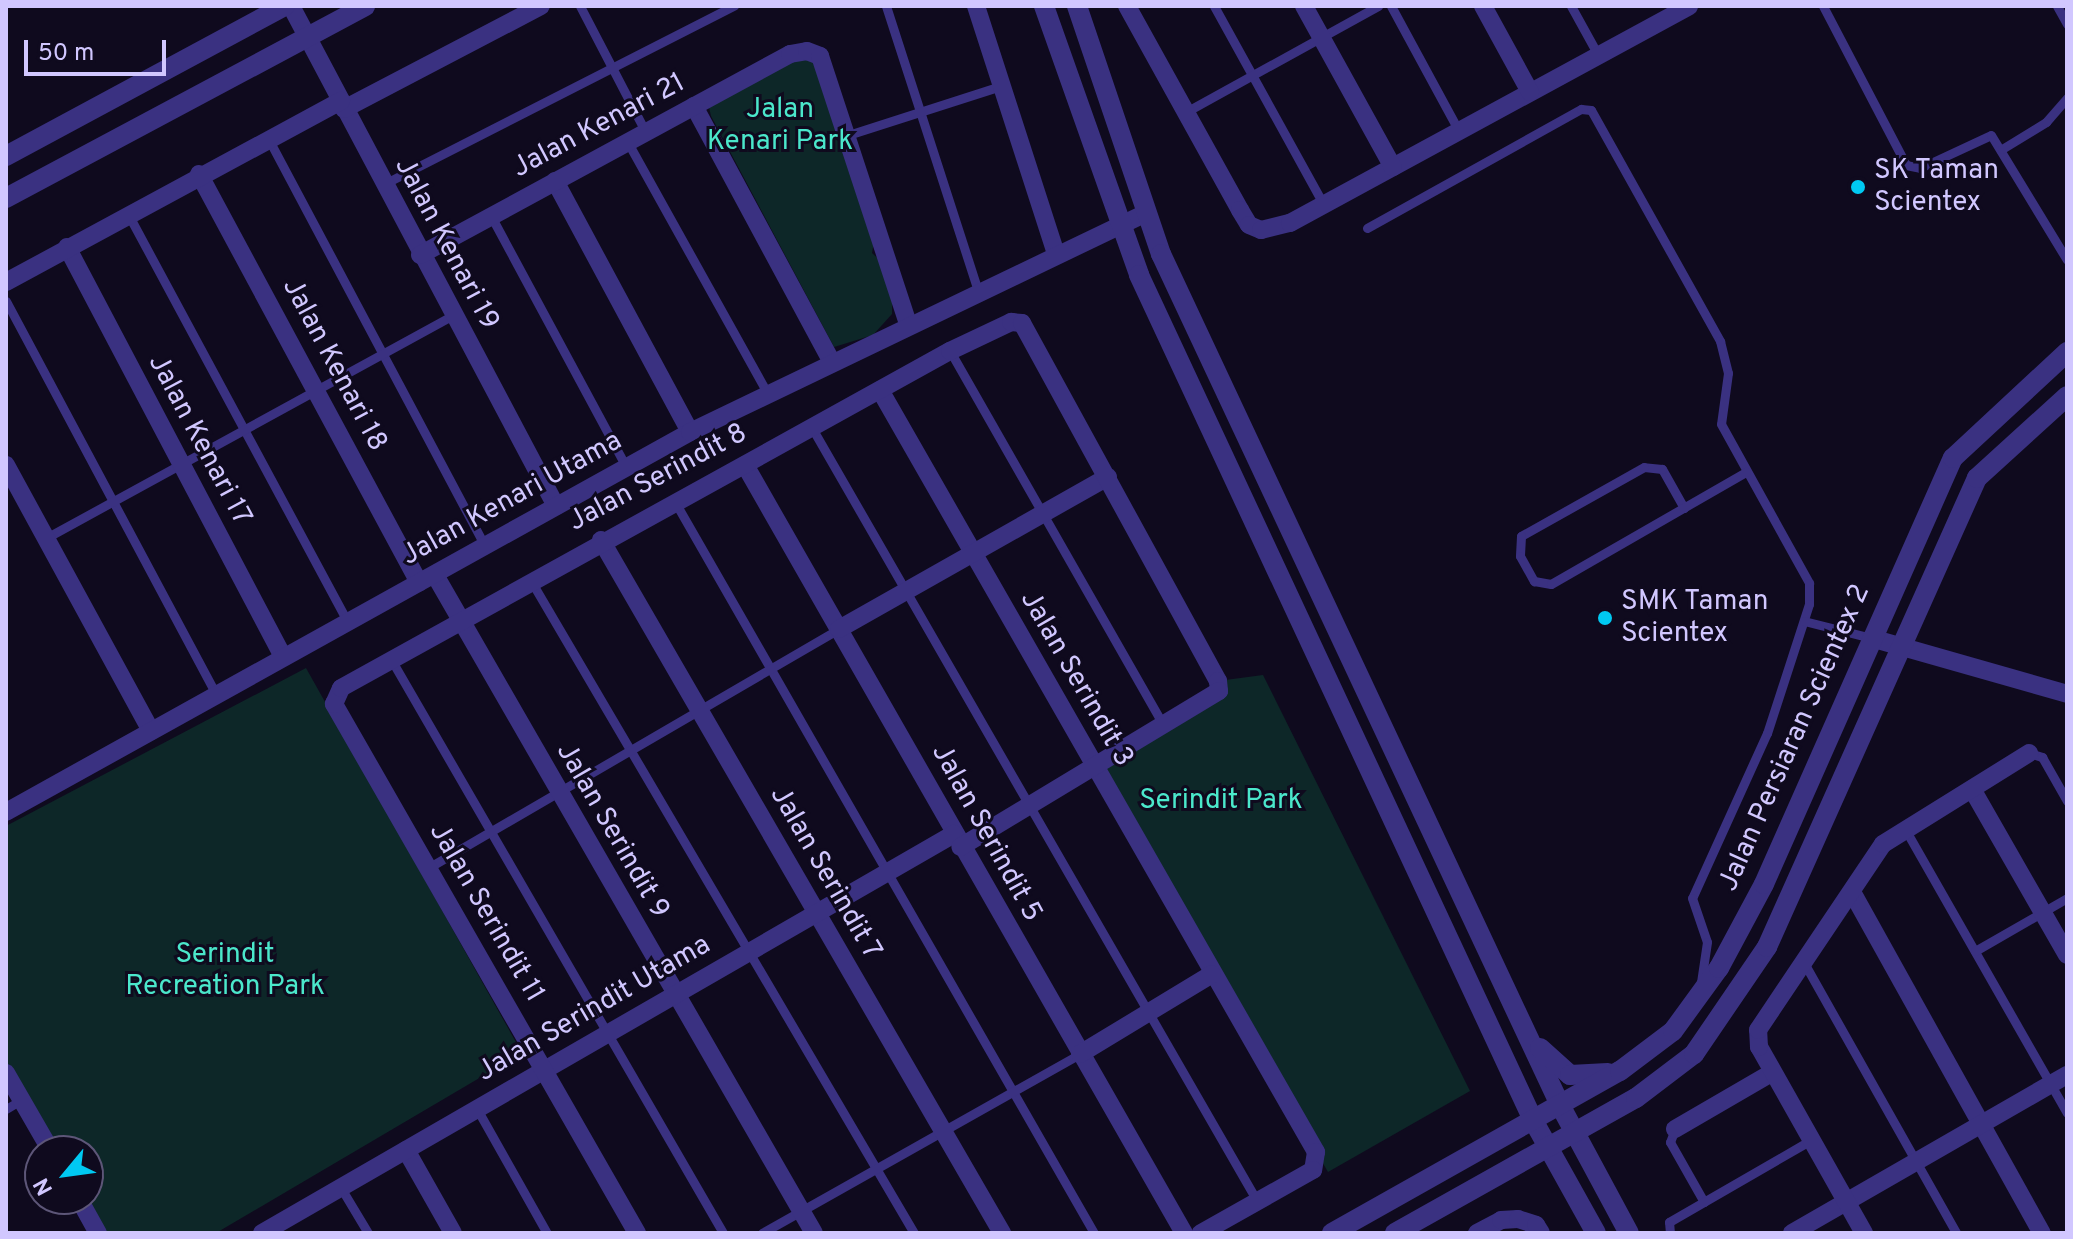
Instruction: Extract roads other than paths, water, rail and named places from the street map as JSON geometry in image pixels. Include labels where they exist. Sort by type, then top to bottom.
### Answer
[{"type":"street","name":"Jalan Kenari 19","points":[[288,6],[307,36],[451,316],[556,506]]},
{"type":"street","points":[[6,156],[288,6]]},
{"type":"street","points":[[6,198],[365,6]]},
{"type":"street","points":[[6,282],[199,174],[541,6]]},
{"type":"street","points":[[976,6],[1056,253]]},
{"type":"street","points":[[1044,6],[1139,275],[1533,1120],[1596,1233]]},
{"type":"street","points":[[1053,6],[1054,33]]},
{"type":"street","points":[[1077,6],[1144,214],[1560,1105],[1629,1233]]},
{"type":"street","points":[[1127,6],[1249,225],[1261,230],[1274,230],[1324,205],[1598,55],[1665,12],[1689,6]]},
{"type":"street","points":[[1304,6],[1393,167]]},
{"type":"street","points":[[1483,6],[1530,92]]},
{"type":"street","name":"Jalan Kenari 21","points":[[420,255],[790,54],[807,51],[820,56],[845,136]]},
{"type":"street","points":[[694,106],[831,360]]},
{"type":"street","points":[[845,136],[908,324]]},
{"type":"street","name":"Jalan Kenari 18","points":[[199,174],[316,389],[427,579],[461,621]]},
{"type":"street","points":[[555,181],[690,432]]},
{"type":"street","name":"Jalan Kenari Utama","points":[[6,812],[690,432],[831,360],[1144,214]]},
{"type":"street","name":"Jalan Kenari 17","points":[[67,247],[283,657]]},
{"type":"street","name":"Jalan Serindit 8","points":[[334,704],[341,688],[530,579],[950,351],[1011,322],[1022,323],[1108,477]]},
{"type":"street","name":"Jalan Persiaran Scientex 2","points":[[1332,1233],[1658,1047],[1719,968],[1764,884],[1834,733],[1871,638],[1953,458],[2067,352]]},
{"type":"street","name":"Jalan Serindit 3","points":[[880,390],[1318,1162],[1313,1170],[1257,1202]]},
{"type":"street","name":"Jalan Persiaran Scientex 2","points":[[1395,1233],[1675,1073],[1745,985],[1854,758],[1899,644],[1977,478],[2067,396]]},
{"type":"street","points":[[6,465],[151,731]]},
{"type":"street","name":"Jalan Serindit 5","points":[[745,465],[1179,1231]]},
{"type":"street","points":[[839,629],[1108,477]]},
{"type":"street","name":"Jalan Serindit Utama","points":[[267,1232],[888,872],[1029,806],[1219,691],[1218,681],[1108,477]]},
{"type":"street","name":"Jalan Serindit 7","points":[[601,540],[1002,1233]]},
{"type":"street","name":"Jalan Serindit 9","points":[[461,621],[814,1233]]},
{"type":"street","points":[[1871,638],[2067,694]]},
{"type":"street","name":"Jalan Serindit 11","points":[[334,704],[637,1233]]},
{"type":"street","points":[[1864,1233],[1757,1039],[1803,961],[1883,844],[2029,753]]},
{"type":"street","points":[[1972,789],[2067,955]]},
{"type":"street","points":[[1852,892],[2042,1233]]},
{"type":"street","points":[[1080,1054],[1212,974]]},
{"type":"street","points":[[1516,1012],[1546,1057],[1570,1075],[1620,1071]]},
{"type":"street","points":[[1675,1129],[1773,1072]]},
{"type":"street","points":[[6,1073],[14,1104],[38,1135]]},
{"type":"street","points":[[1792,1233],[2059,1079]]},
{"type":"street","points":[[406,1150],[453,1233]]},
{"type":"street","points":[[1201,1233],[1257,1202]]},
{"type":"street","points":[[88,1215],[98,1233]]},
{"type":"street","points":[[1477,1233],[1501,1220],[1518,1219],[1541,1233]]},
{"type":"lane","points":[[580,6],[645,131]]},
{"type":"lane","points":[[383,184],[734,6]]},
{"type":"lane","points":[[886,6],[978,290]]},
{"type":"lane","points":[[1214,6],[1324,205]]},
{"type":"lane","points":[[1184,113],[1378,6]]},
{"type":"lane","points":[[1391,6],[1459,131]]},
{"type":"lane","points":[[1571,6],[1598,55]]},
{"type":"lane","points":[[1823,6],[1906,165],[1920,168],[1991,135],[2067,260]]},
{"type":"lane","points":[[2057,6],[2067,24]]},
{"type":"lane","points":[[845,136],[921,115],[1001,86]]},
{"type":"lane","points":[[2002,149],[2046,122],[2067,98]]},
{"type":"lane","points":[[1367,228],[1581,109],[1591,110],[1720,341],[1728,373],[1721,424],[1809,583],[1804,621],[1767,733],[1692,898],[1708,958],[1687,1012]]},
{"type":"lane","points":[[269,138],[485,546]]},
{"type":"lane","points":[[627,141],[767,393]]},
{"type":"lane","points":[[128,214],[348,622]]},
{"type":"lane","points":[[490,216],[626,467]]},
{"type":"lane","points":[[6,301],[216,695]]},
{"type":"lane","points":[[46,538],[451,316]]},
{"type":"lane","points":[[950,351],[1163,725]]},
{"type":"lane","points":[[812,428],[1257,1202]]},
{"type":"lane","points":[[1684,508],[1662,469],[1644,467],[1521,536],[1520,556],[1534,581],[1551,584],[1684,508],[1746,472]]},
{"type":"lane","points":[[675,502],[1094,1233]]},
{"type":"lane","points":[[530,579],[914,1233]]},
{"type":"lane","points":[[1804,621],[1871,638]]},
{"type":"lane","points":[[428,868],[629,748],[772,671],[839,629]]},
{"type":"lane","points":[[392,661],[723,1233]]},
{"type":"lane","points":[[2029,753],[2042,757],[2067,801]]},
{"type":"lane","points":[[1905,829],[1975,951],[2059,1079],[2067,1113]]},
{"type":"lane","points":[[1975,951],[2067,898]]},
{"type":"lane","points":[[1803,961],[1956,1233]]},
{"type":"lane","points":[[762,1233],[1080,1054]]},
{"type":"lane","points":[[477,1109],[547,1233]]},
{"type":"lane","points":[[1675,1129],[1670,1142],[1704,1202]]},
{"type":"lane","points":[[1670,1233],[1669,1222],[1811,1140]]},
{"type":"lane","points":[[341,1188],[368,1233]]},
{"type":"place","name":"SK Taman Scientex","points":[[1858,187]]},
{"type":"place","name":"SMK Taman Scientex","points":[[1605,618]]},
{"type":"park label","name":"Jalan Kenari Park","points":[[780,126]]},
{"type":"park label","name":"Serindit Park","points":[[1221,801]]},
{"type":"park label","name":"Serindit Recreation Park","points":[[225,971]]}]
